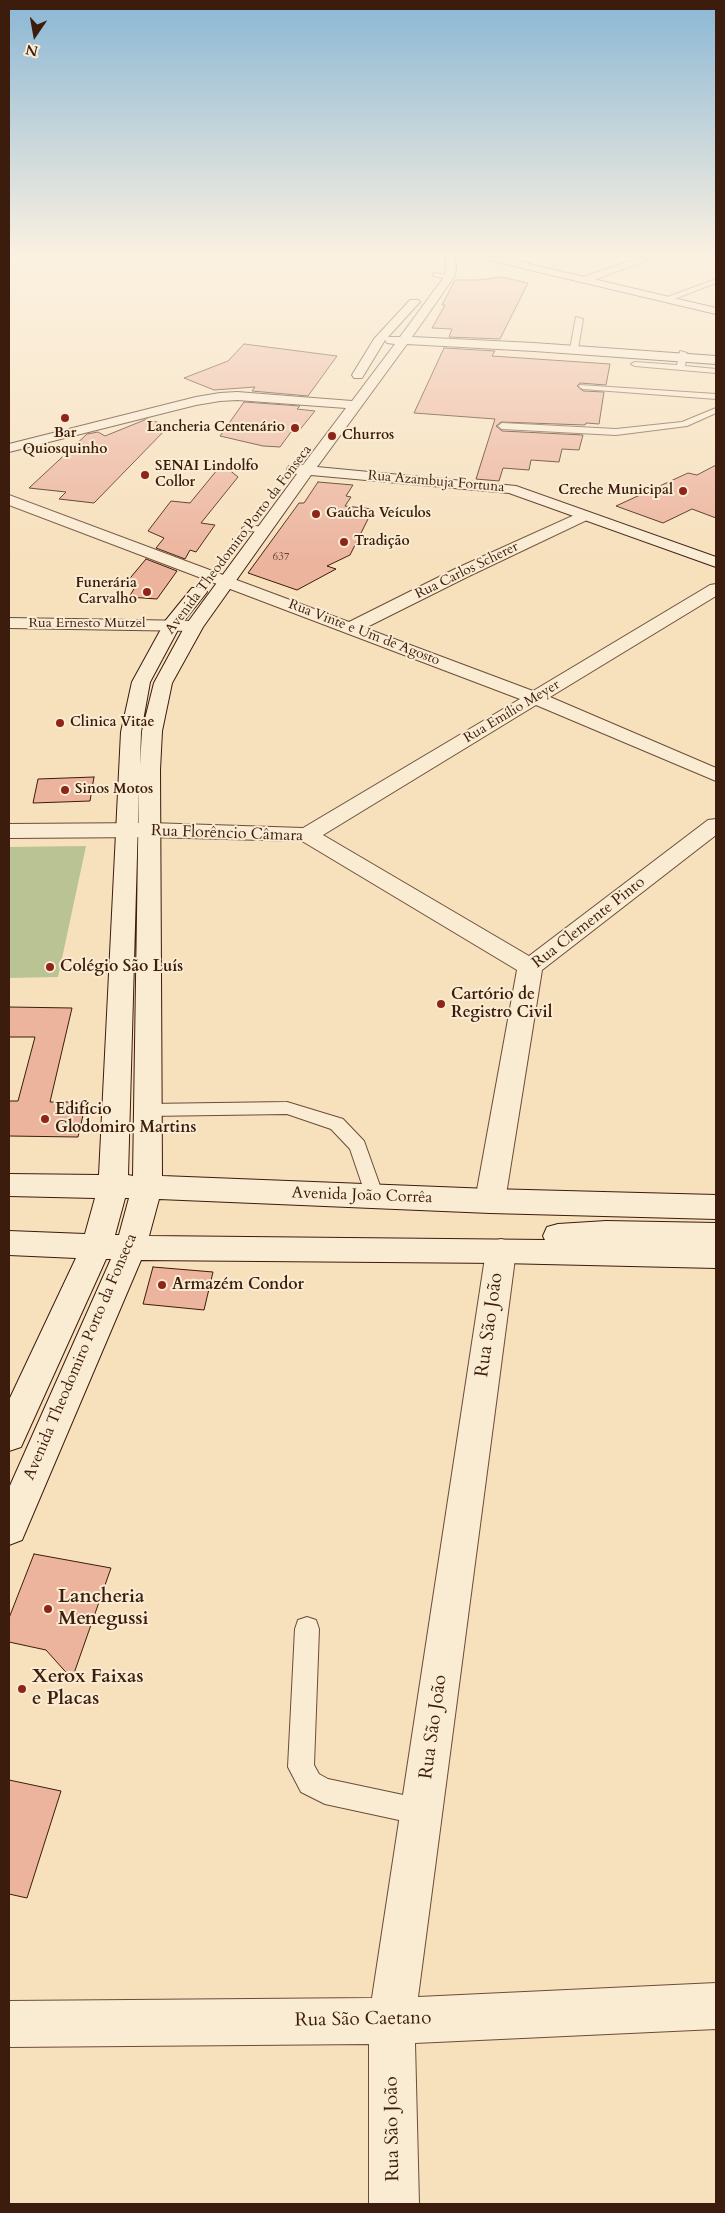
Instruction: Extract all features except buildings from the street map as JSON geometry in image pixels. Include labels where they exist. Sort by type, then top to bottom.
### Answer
[{"type":"street","name":"Avenida Theodomiro Porto da Fonseca","points":[[371,370],[374,360]]},
{"type":"street","name":"Avenida Theodomiro Porto da Fonseca","points":[[9,1528],[131,1248],[147,1187],[152,731],[164,683],[219,578],[300,469],[347,401],[371,370],[381,360]]},
{"type":"street","points":[[9,448],[188,408],[226,403],[347,401]]},
{"type":"street","points":[[9,454],[89,430]]},
{"type":"street","name":"Rua Azambuja Fortuna","points":[[300,469],[511,489],[716,562]]},
{"type":"street","name":"Rua Vinte e Um de Agosto","points":[[9,500],[535,698],[716,775]]},
{"type":"street","name":"Rua Carlos Scherer","points":[[351,628],[461,573],[584,516]]},
{"type":"street","name":"Avenida Theodomiro Porto da Fonseca","points":[[9,1436],[97,1246],[113,1187],[131,732],[141,682],[172,624],[219,578]]},
{"type":"street","name":"Rua Emílio Meyer","points":[[307,834],[716,589]]},
{"type":"street","name":"Rua Ernesto Mutzel","points":[[9,623],[172,624],[194,626]]},
{"type":"street","points":[[131,732],[152,731]]},
{"type":"street","name":"Rua Clemente Pinto","points":[[490,1201],[530,967],[716,825]]},
{"type":"street","name":"Rua Florêncio Câmara","points":[[9,831],[150,830],[307,834],[530,967]]},
{"type":"street","points":[[119,1017],[149,1014]]},
{"type":"street","name":"Avenida João Corrêa","points":[[9,1185],[147,1187],[375,1197],[716,1207]]},
{"type":"street","points":[[501,1250],[555,1236],[580,1234],[716,1235]]},
{"type":"street","points":[[9,1243],[131,1248],[501,1250],[716,1256]]},
{"type":"street","name":"Rua São João","points":[[394,2204],[392,2021],[501,1250]]},
{"type":"street","name":"Rua São Caetano","points":[[9,2024],[392,2021],[716,2006]]},
{"type":"lane","points":[[635,364],[670,360]]},
{"type":"lane","points":[[686,360],[716,371]]},
{"type":"lane","points":[[583,388],[716,397]]},
{"type":"lane","points":[[502,426],[616,432],[684,424],[716,410]]},
{"type":"lane","points":[[148,1110],[287,1108],[337,1124],[358,1146],[375,1197]]},
{"type":"lane","points":[[307,1629],[301,1767],[310,1783],[325,1791],[422,1812]]},
{"type":"green space","points":[[86,846],[58,977],[9,978],[9,847]]},
{"type":"place","name":"Bar Quiosquinho","points":[[65,418]]},
{"type":"place","name":"Lancheria Centenário","points":[[295,428]]},
{"type":"place","name":"Churros","points":[[332,436]]},
{"type":"place","name":"SENAI Lindolfo Collor","points":[[145,475]]},
{"type":"place","name":"Creche Municipal","points":[[683,491]]},
{"type":"place","name":"Gaúcha Veículos","points":[[316,514]]},
{"type":"place","name":"Tradição","points":[[344,542]]},
{"type":"place","name":"Funerária Carvalho","points":[[147,592]]},
{"type":"place","name":"Clinica Vitae","points":[[60,723]]},
{"type":"place","name":"Sinos Motos","points":[[65,790]]},
{"type":"place","name":"Colégio São Luís","points":[[50,967]]},
{"type":"place","name":"Cartório de Registro Civil","points":[[441,1004]]},
{"type":"place","name":"Edifício Glodomiro Martins","points":[[45,1119]]},
{"type":"place","name":"Armazém Condor","points":[[162,1285]]},
{"type":"place","name":"Lancheria Menegussi","points":[[48,1609]]},
{"type":"place","name":"Xerox Faixas e Placas","points":[[22,1689]]}]
